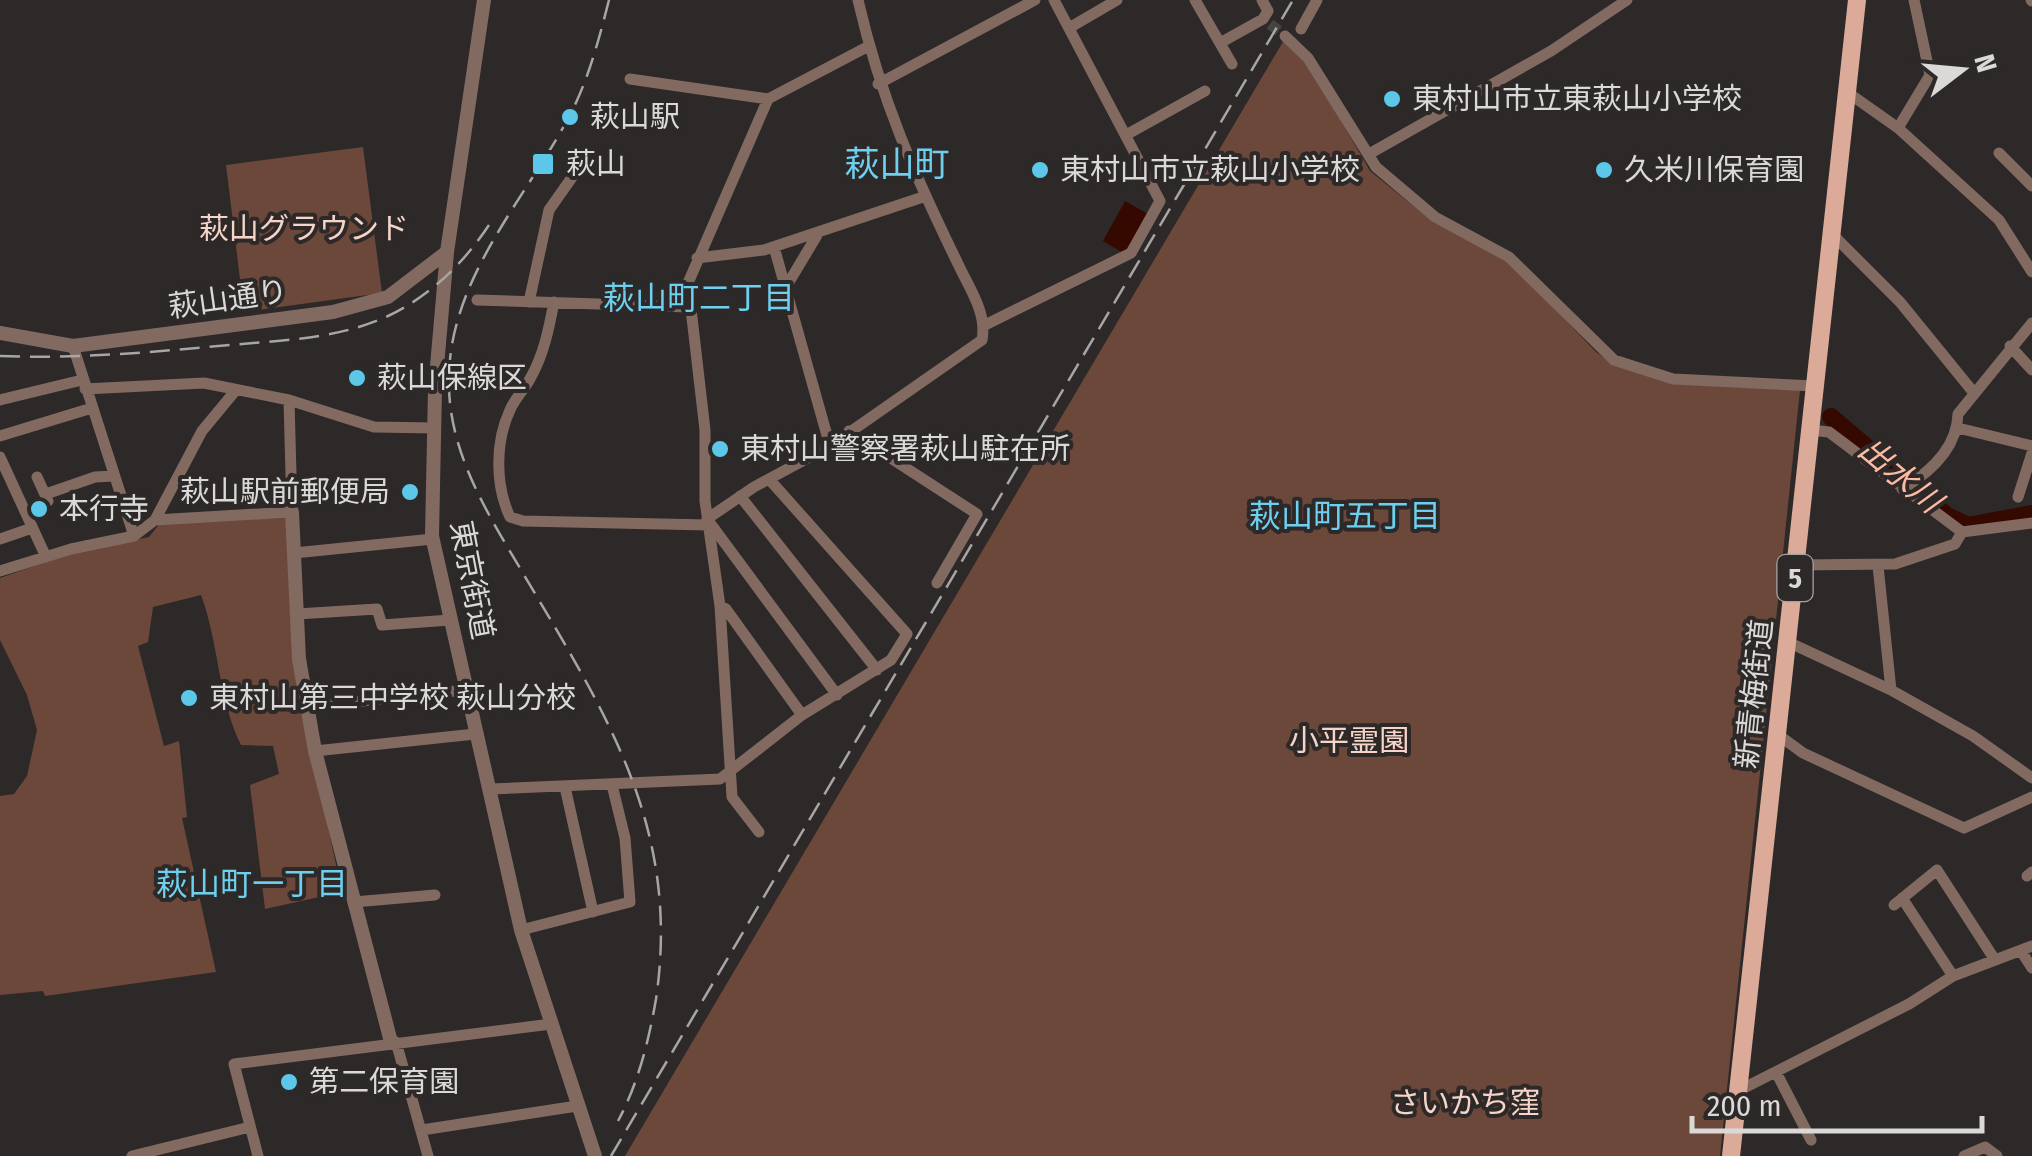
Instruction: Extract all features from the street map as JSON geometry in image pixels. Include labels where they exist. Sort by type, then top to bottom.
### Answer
[{"type":"main road","name":"新青梅街道","points":[[1731,1156],[1857,0]]},
{"type":"street","name":"東京街道","points":[[484,0],[447,252],[432,539],[520,930],[596,1156]]},
{"type":"street","points":[[554,302],[547,339],[532,377],[509,411],[502,446],[500,482],[510,517],[524,521],[708,522],[740,496],[830,446],[982,340],[985,325],[923,197],[878,84],[858,0]]},
{"type":"street","points":[[878,84],[1035,0]]},
{"type":"street","points":[[985,325],[1131,253],[1160,202],[1054,0]]},
{"type":"street","points":[[1069,28],[1118,0]]},
{"type":"street","points":[[1212,0],[1197,4],[1232,64]]},
{"type":"street","points":[[1220,43],[1266,21],[1268,11],[1262,0]]},
{"type":"street","points":[[1301,29],[1317,0]]},
{"type":"street","points":[[1368,154],[1552,50],[1627,0]]},
{"type":"street","points":[[1898,128],[1930,75],[1914,0]]},
{"type":"street","points":[[1285,36],[1308,58],[1376,167],[1435,218],[1509,257],[1614,360],[1672,380],[1814,386]]},
{"type":"street","points":[[630,79],[768,98],[867,47]]},
{"type":"street","points":[[1126,135],[1205,91]]},
{"type":"street","points":[[1847,92],[1898,128],[1999,220],[2032,272]]},
{"type":"street","points":[[759,832],[732,798],[720,606],[708,522],[706,430],[688,283],[768,98]]},
{"type":"street","points":[[2000,152],[2032,186]]},
{"type":"street","points":[[529,302],[549,210],[580,166]]},
{"type":"street","points":[[696,258],[774,248],[923,197]]},
{"type":"street","points":[[786,287],[819,232]]},
{"type":"street","points":[[1832,234],[1900,302],[1974,393]]},
{"type":"street","points":[[774,248],[830,446]]},
{"type":"street","name":"萩山通り","points":[[0,333],[73,346],[350,309],[388,297],[447,252]]},
{"type":"street","points":[[476,300],[688,307]]},
{"type":"street","points":[[1907,486],[1932,471],[1958,428],[1958,414],[2032,323]]},
{"type":"street","points":[[73,346],[134,536]]},
{"type":"street","points":[[2010,346],[2032,370]]},
{"type":"street","points":[[0,400],[84,384],[204,383],[289,400],[374,427],[435,428]]},
{"type":"street","points":[[0,571],[134,536],[155,520],[202,430],[236,390]]},
{"type":"street","points":[[289,400],[297,614],[315,751],[354,902],[428,1156]]},
{"type":"street","points":[[0,436],[92,408]]},
{"type":"street","points":[[1958,428],[2032,449],[2018,497]]},
{"type":"street","points":[[1810,430],[1830,432],[1907,486],[1962,532],[2032,523]]},
{"type":"street","points":[[849,431],[977,514],[937,584]]},
{"type":"street","points":[[0,457],[46,556]]},
{"type":"street","points":[[37,477],[47,498],[94,478],[114,476]]},
{"type":"street","points":[[490,790],[695,782],[731,775],[802,715],[891,660],[907,634],[769,479]]},
{"type":"street","points":[[0,491],[13,486]]},
{"type":"street","points":[[740,496],[877,670]]},
{"type":"street","points":[[155,520],[292,512]]},
{"type":"street","points":[[708,522],[837,694]]},
{"type":"street","points":[[0,539],[32,528]]},
{"type":"street","points":[[1796,564],[1878,566],[1955,544],[1962,532]]},
{"type":"street","points":[[294,553],[432,539]]},
{"type":"street","points":[[1878,566],[1891,690]]},
{"type":"street","points":[[720,606],[802,715]]},
{"type":"street","points":[[297,614],[378,608],[382,625],[450,620]]},
{"type":"street","points":[[1788,642],[1891,690],[1973,736],[2032,778]]},
{"type":"street","points":[[307,707],[466,690]]},
{"type":"street","points":[[315,751],[475,734]]},
{"type":"street","points":[[1777,734],[1803,753],[1964,828],[2032,797]]},
{"type":"street","points":[[520,930],[630,902],[625,838],[612,785]]},
{"type":"street","points":[[565,787],[592,912]]},
{"type":"street","points":[[1953,976],[1898,901],[1937,870],[1995,960]]},
{"type":"street","points":[[354,902],[435,895]]},
{"type":"street","points":[[1738,1091],[1909,1004],[1953,976],[2027,948],[2032,968]]},
{"type":"street","points":[[258,1156],[234,1064],[551,1024]]},
{"type":"street","points":[[1776,1072],[1811,1140]]},
{"type":"street","points":[[422,1130],[578,1106]]},
{"type":"street","points":[[132,1156],[178,1150],[250,1127]]},
{"type":"street","points":[[1964,1156],[1985,1147],[1997,1156]]},
{"type":"green space","name":"小平霊園","points":[[1284,40],[1306,60],[1370,171],[1433,222],[1508,260],[1596,352],[1613,364],[1672,384],[1800,390],[1720,1156],[625,1156]]},
{"type":"green space","name":"萩山グラウンド","points":[[363,147],[382,293],[244,312],[226,165]]},
{"type":"green space","points":[[286,518],[296,681],[342,892],[265,909],[250,785],[279,774],[273,746],[241,745],[228,709],[201,595],[153,607],[148,642],[138,646],[164,746],[179,741],[187,817],[182,818],[216,972],[45,996],[43,991],[0,995],[0,796],[14,794],[27,776],[37,730],[27,695],[0,640],[0,578],[75,552],[149,537],[161,522]]},
{"type":"shaded area","points":[[1125,201],[1148,214],[1125,254],[1103,241]]},
{"type":"waterway","name":"出水川","points":[[1831,417],[1947,516],[1968,526],[2032,514]]},
{"type":"tunnel","points":[[1270,24],[1285,36]]},
{"type":"railway","points":[[609,0],[588,73],[570,115],[473,278],[451,350],[449,388],[457,439],[474,486],[609,726],[647,827],[658,881],[661,938],[656,999],[642,1062],[618,1121]]},
{"type":"railway","points":[[611,1156],[1293,0]]},
{"type":"railway","points":[[0,356],[144,352],[290,340],[350,330],[388,316],[432,289],[457,266],[489,225]]},
{"type":"place","name":"東村山市立東萩山小学校","points":[[1392,99]]},
{"type":"place","name":"萩山駅","points":[[570,117]]},
{"type":"place","name":"萩山","points":[[543,164]]},
{"type":"place","name":"東村山市立萩山小学校","points":[[1040,170]]},
{"type":"place","name":"久米川保育園","points":[[1604,170]]},
{"type":"place","name":"萩山保線区","points":[[357,378]]},
{"type":"place","name":"東村山警察署萩山駐在所","points":[[720,449]]},
{"type":"place","name":"萩山駅前郵便局","points":[[410,492]]},
{"type":"place","name":"本行寺","points":[[39,509]]},
{"type":"place","name":"東村山第三中学校 萩山分校","points":[[189,698]]},
{"type":"place","name":"第二保育園","points":[[289,1082]]},
{"type":"district","name":"萩山町","points":[[897,164]]},
{"type":"district","name":"萩山町二丁目","points":[[699,298]]},
{"type":"district","name":"萩山町五丁目","points":[[1345,516]]},
{"type":"district","name":"萩山町一丁目","points":[[252,884]]},
{"type":"park label","name":"さいかち窪","points":[[1465,1103]]}]
